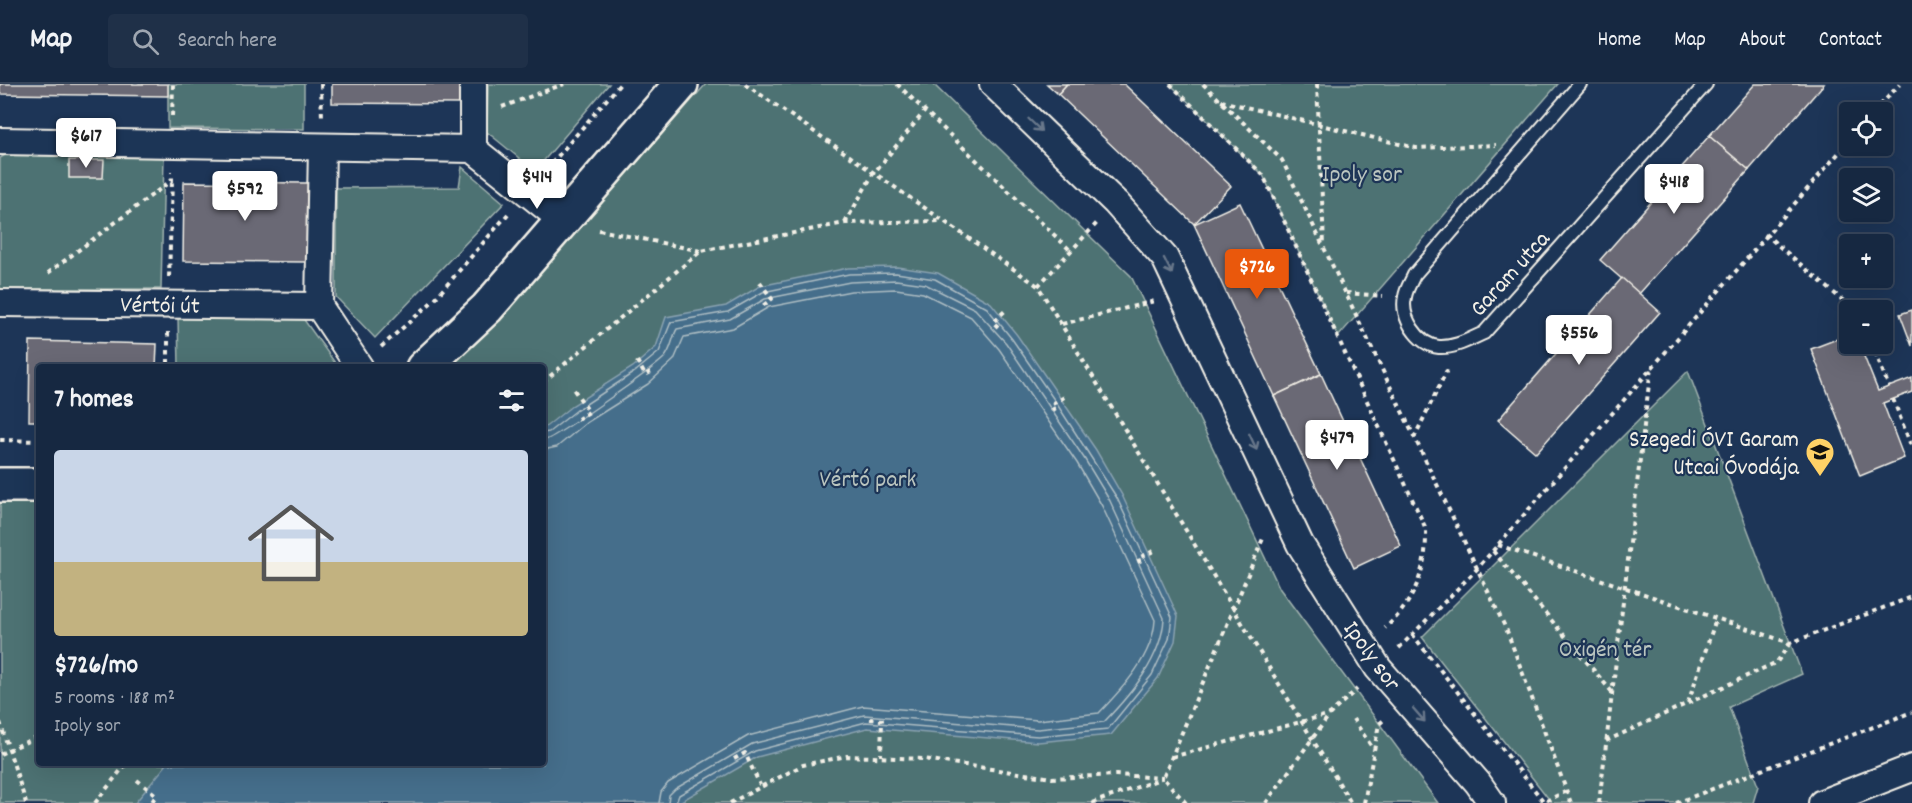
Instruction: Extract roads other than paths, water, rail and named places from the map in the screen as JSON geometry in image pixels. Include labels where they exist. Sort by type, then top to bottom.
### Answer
[{"type":"street","points":[[473,84],[473,149]]},
{"type":"street","points":[[427,364],[488,308],[681,84]]},
{"type":"street","name":"Ipoly sor","points":[[993,84],[1116,203],[1165,258],[1300,543],[1378,668],[1478,783],[1492,803]]},
{"type":"street","points":[[0,141],[473,149],[562,220]]},
{"type":"street","points":[[322,147],[319,306],[358,364]]},
{"type":"street","name":"Vértói út","points":[[4,303],[319,306]]},
{"type":"street","points":[[0,485],[36,485]]},
{"type":"street","points":[[1822,803],[1912,768]]},
{"type":"lane","name":"Garam utca","points":[[1580,84],[1414,275],[1404,298],[1406,319],[1420,337],[1438,347],[1459,345],[1484,333],[1706,84]]},
{"type":"water","points":[[897,267],[938,273],[991,303],[1017,335],[1096,450],[1122,495],[1178,616],[1175,641],[1158,678],[1111,735],[1038,742],[867,728],[757,757],[678,803],[135,803],[165,766],[546,766],[546,427],[573,405],[633,367],[656,347],[666,317],[726,306],[760,286],[848,268]]},
{"type":"place","name":"Szegedi ÓVI Garam Utcai Óvodája","points":[[1820,478]]},
{"type":"park label","name":"Vértó park","points":[[868,478]]},
{"type":"park label","name":"Oxigén tér","points":[[1605,648]]}]
